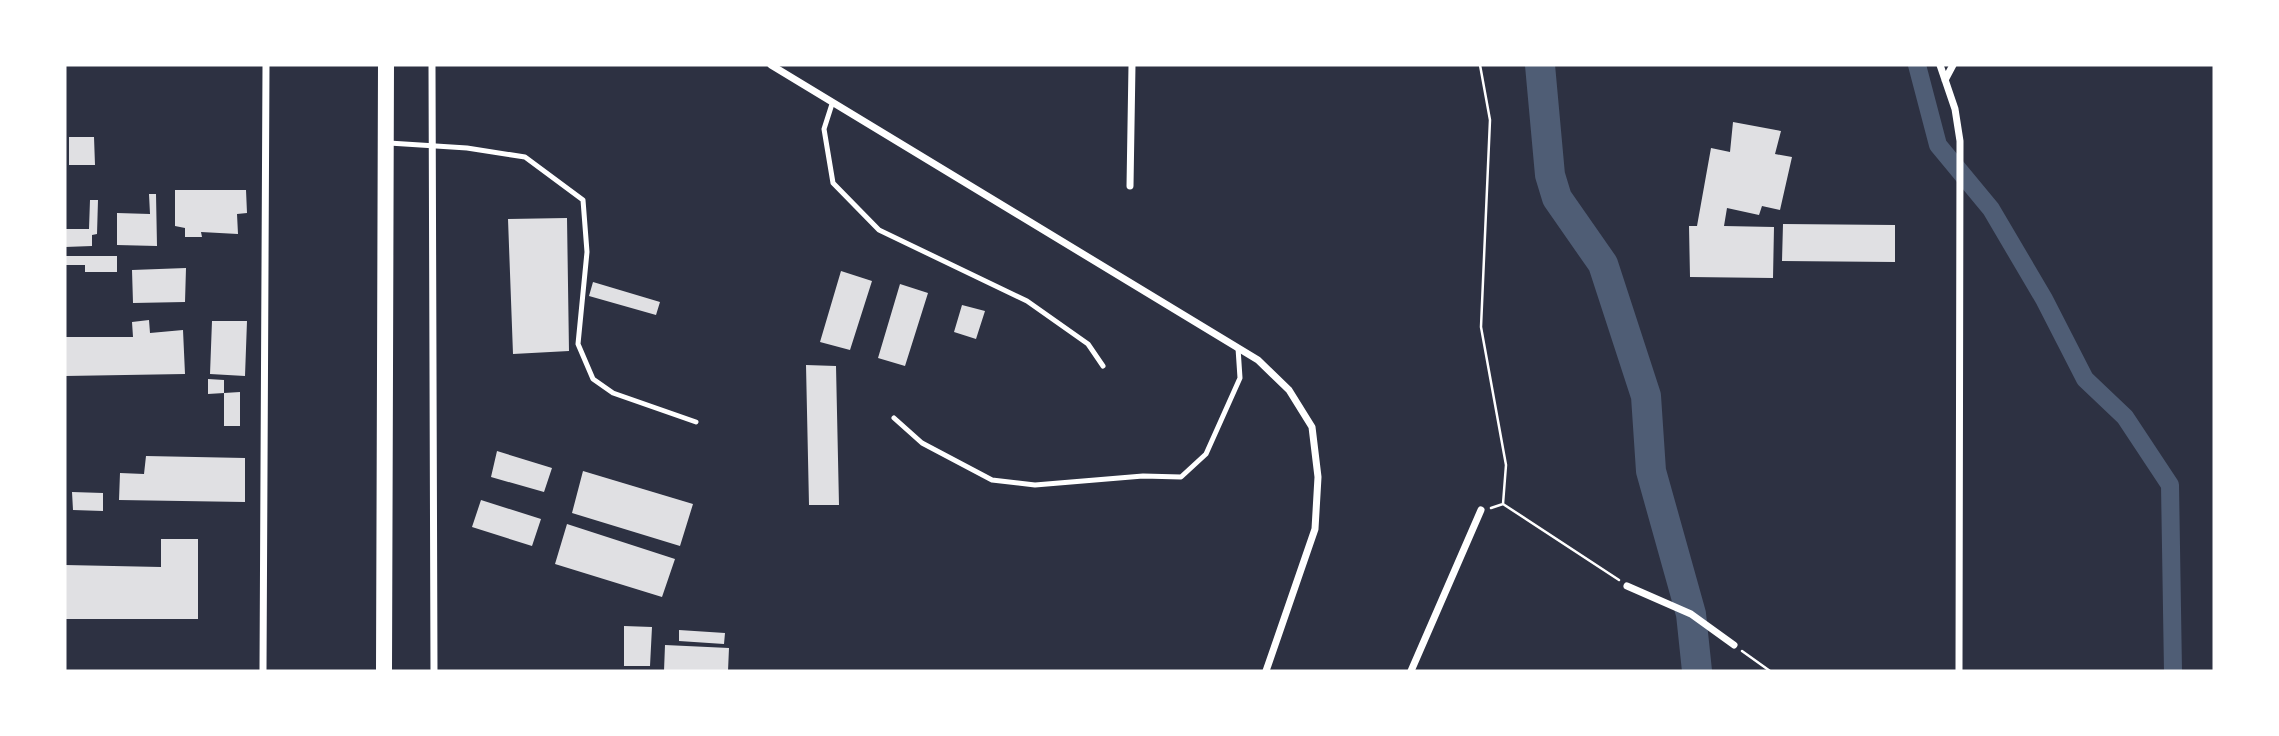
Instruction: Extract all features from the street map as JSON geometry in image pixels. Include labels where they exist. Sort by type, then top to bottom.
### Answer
[{"type":"highway","points":[[384,671],[386,65]]},
{"type":"street","points":[[263,671],[266,65]]},
{"type":"street","points":[[432,65],[434,671]]},
{"type":"street","points":[[771,65],[1238,348],[1266,368],[1289,390],[1312,427],[1318,477],[1315,529],[1266,671]]},
{"type":"street","points":[[1130,186],[1132,65]]},
{"type":"street","points":[[1940,65],[1955,109],[1960,141],[1959,671]]},
{"type":"street","points":[[1945,80],[1953,65]]},
{"type":"street","points":[[1411,671],[1481,510]]},
{"type":"street","points":[[1628,586],[1690,614],[1734,645]]},
{"type":"lane","points":[[832,104],[824,129],[833,183],[878,230],[1027,301],[1088,345],[1103,366]]},
{"type":"lane","points":[[386,143],[525,157],[583,200],[587,252],[578,344],[593,379],[613,393],[696,422]]},
{"type":"lane","points":[[894,418],[922,443],[992,480],[1035,485],[1143,476],[1181,477],[1206,454],[1240,378],[1238,348]]},
{"type":"path","points":[[1480,65],[1490,120],[1481,327],[1506,465],[1503,505]]},
{"type":"path","points":[[1481,510],[1503,505],[1628,586]]},
{"type":"path","points":[[1734,645],[1770,671]]},
{"type":"building","points":[[1733,122],[1781,131],[1775,154],[1792,157],[1780,210],[1762,206],[1759,215],[1727,208],[1724,226],[1774,227],[1773,278],[1690,277],[1689,226],[1697,226],[1711,148],[1730,152]]},
{"type":"building","points":[[69,137],[94,137],[95,165],[69,165]]},
{"type":"building","points":[[175,190],[246,190],[247,213],[237,214],[238,234],[201,232],[202,237],[185,237],[185,228],[175,226]]},
{"type":"building","points":[[149,194],[156,194],[157,246],[117,245],[117,213],[150,214]]},
{"type":"building","points":[[90,200],[98,200],[97,234],[92,235],[92,246],[65,247],[65,229],[89,229]]},
{"type":"building","points":[[567,218],[569,351],[513,354],[508,219]]},
{"type":"building","points":[[1783,224],[1895,225],[1895,262],[1782,261]]},
{"type":"building","points":[[65,256],[117,256],[117,272],[85,272],[85,265],[65,265]]},
{"type":"building","points":[[186,268],[185,302],[133,303],[132,270]]},
{"type":"building","points":[[841,271],[872,281],[850,350],[820,342]]},
{"type":"building","points":[[593,282],[660,302],[656,315],[589,296]]},
{"type":"building","points":[[900,284],[928,293],[905,366],[878,358]]},
{"type":"building","points":[[962,305],[985,311],[976,339],[954,332]]},
{"type":"building","points":[[149,320],[150,333],[183,330],[185,374],[65,376],[65,337],[133,337],[132,322]]},
{"type":"building","points":[[212,321],[247,321],[245,376],[210,374]]},
{"type":"building","points":[[806,365],[836,366],[839,505],[809,505]]},
{"type":"building","points":[[208,379],[224,380],[224,393],[208,394]]},
{"type":"building","points":[[240,392],[240,426],[224,426],[224,393]]},
{"type":"building","points":[[497,451],[552,468],[544,492],[491,477]]},
{"type":"building","points":[[146,456],[245,458],[245,502],[119,500],[120,473],[144,474]]},
{"type":"building","points":[[583,471],[693,504],[680,546],[572,513]]},
{"type":"building","points":[[72,492],[103,493],[103,511],[73,510]]},
{"type":"building","points":[[481,500],[541,519],[532,546],[472,527]]},
{"type":"building","points":[[567,524],[675,559],[662,597],[555,564]]},
{"type":"building","points":[[161,539],[198,539],[198,619],[65,619],[65,565],[161,567]]},
{"type":"building","points":[[624,626],[652,627],[650,666],[624,666]]},
{"type":"building","points":[[679,630],[725,633],[724,644],[679,641]]},
{"type":"building","points":[[665,645],[729,648],[728,671],[664,671]]},
{"type":"waterway","points":[[1540,65],[1550,175],[1557,198],[1603,264],[1646,396],[1651,471],[1691,614],[1697,671]]},
{"type":"waterway","points":[[1917,65],[1938,145],[1991,209],[2044,299],[2085,379],[2125,417],[2170,485],[2173,671]]}]
